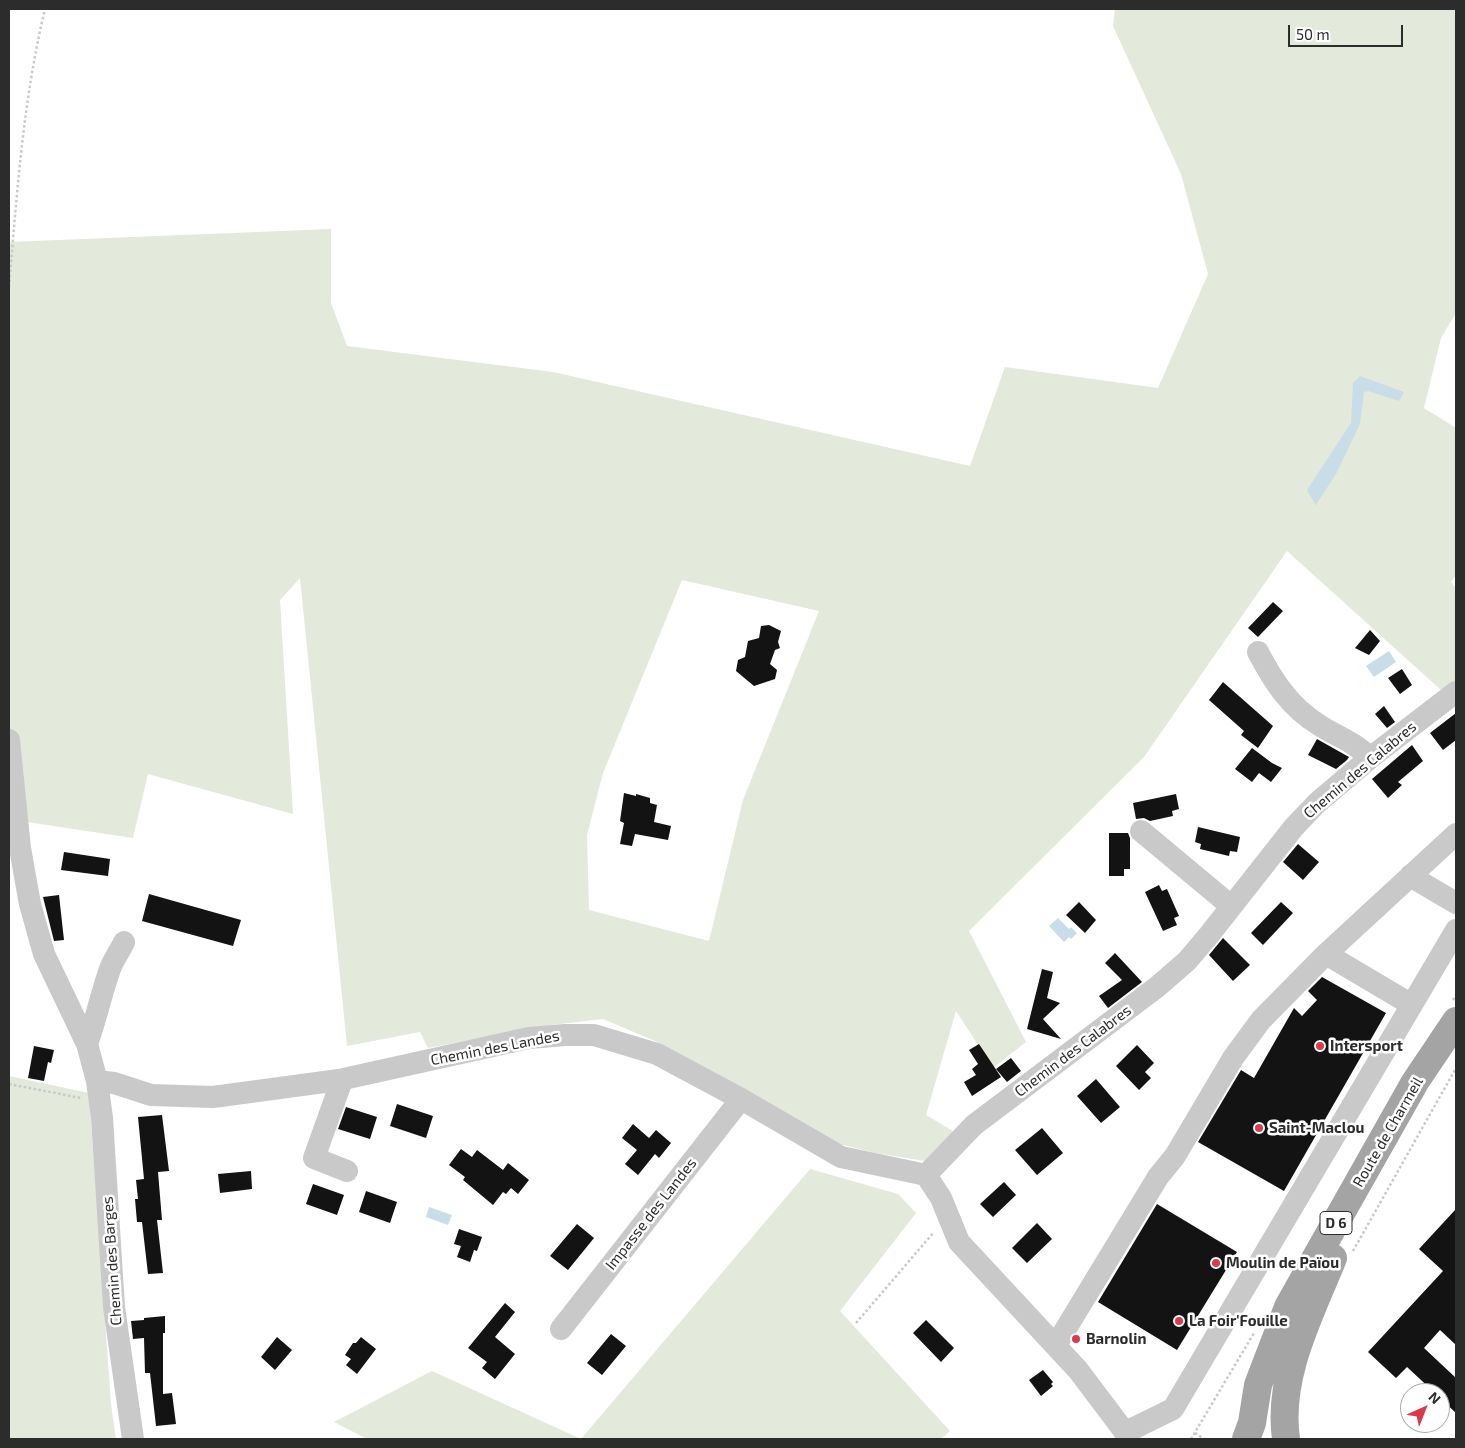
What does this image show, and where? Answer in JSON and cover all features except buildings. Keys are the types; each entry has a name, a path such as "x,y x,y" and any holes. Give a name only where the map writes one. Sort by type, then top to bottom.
{"main road":[{"name":"Route de Charmeil","path":"1246,1439 1252,1423 1258,1385 1288,1307 1415,1082 1456,1020"},
{"name":"Route de Charmeil","path":"1266,1439 1272,1418 1274,1386 1285,1339 1342,1256 1456,1040"},
{"path":"1286,1439 1286,1387 1297,1347 1342,1256"}],"street":[{"path":"1258,652 1272,678 1287,698 1304,715 1362,749 1370,758"},
{"name":"Chemin des Calabres","path":"926,1175 974,1125 1157,987 1187,961 1294,827 1317,803 1370,758 1456,692"},
{"name":"Chemin des Barges","path":"9,740 20,848 30,904 44,954 87,1044 98,1091 102,1118 114,1308 133,1439"},
{"path":"1141,831 1230,906"},
{"path":"1056,1345 1158,1177 1175,1156 1233,1058 1261,1020 1326,954 1456,834"},
{"path":"1410,876 1456,903"},
{"path":"1128,1437 1130,1430 1173,1408 1456,930"},
{"path":"87,1044 95,1023 102,990 111,966 124,942"},
{"path":"1326,954 1412,1004"},
{"name":"Chemin des Landes","path":"98,1091 114,1083 151,1095 213,1097 342,1080 529,1038 594,1035 656,1054 741,1099 840,1157 926,1175"},
{"path":"342,1080 314,1158 347,1171"},
{"name":"Impasse des Landes","path":"561,1329 741,1099"},
{"path":"926,1175 941,1198 959,1242 1078,1370 1128,1437"}],"path":[{"path":"9,288 20,159 38,36 45,9"},
{"path":"1342,1256 1456,1068"},
{"path":"9,1084 67,1096 98,1091"},
{"path":"856,1323 948,1216"},
{"path":"1195,1433 1204,1439"}],"shaded area":[{"path":"1115,9 1456,9 1456,313 1441,338 1424,408 1456,428 1456,575 1451,582 1456,588 1456,683 1441,690 1287,551 1144,757 969,931 1026,1042 993,1068 956,1011 926,1115 956,1133 925,1161 875,1153 835,1143 655,1041 603,1019 551,1025 428,1048 420,1032 347,1046 300,578 280,600 293,814 148,774 133,838 27,822 9,817 9,242 331,229 331,303 347,346 553,372 970,466 1005,367 1158,388 1208,274 1181,174 1113,26","holes":["682,580 819,611 743,800 709,941 589,910 587,835 603,773"]},
{"path":"9,1076 89,1093 111,1404 116,1439 9,1439"},
{"path":"810,1169 898,1194 916,1213 840,1311 950,1431 941,1439 581,1439"},
{"path":"432,1371 581,1439 367,1439 334,1422"}],"water":[{"path":"1360,376 1404,392 1399,401 1368,391 1364,392 1360,424 1336,474 1315,506 1307,490 1351,423 1353,383"},
{"path":"1389,651 1396,662 1374,677 1366,666"},
{"path":"1058,918 1069,929 1071,927 1077,933 1071,939 1069,937 1064,942 1049,926"},
{"path":"429,1207 452,1215 448,1225 426,1217"}],"place":[{"name":"Intersport","path":"1320,1046"},
{"name":"Saint-Maclou","path":"1259,1128"},
{"name":"Moulin de Païou","path":"1216,1263"},
{"name":"La Foir'Fouille","path":"1179,1321"},
{"name":"Barnolin","path":"1076,1339"}]}
